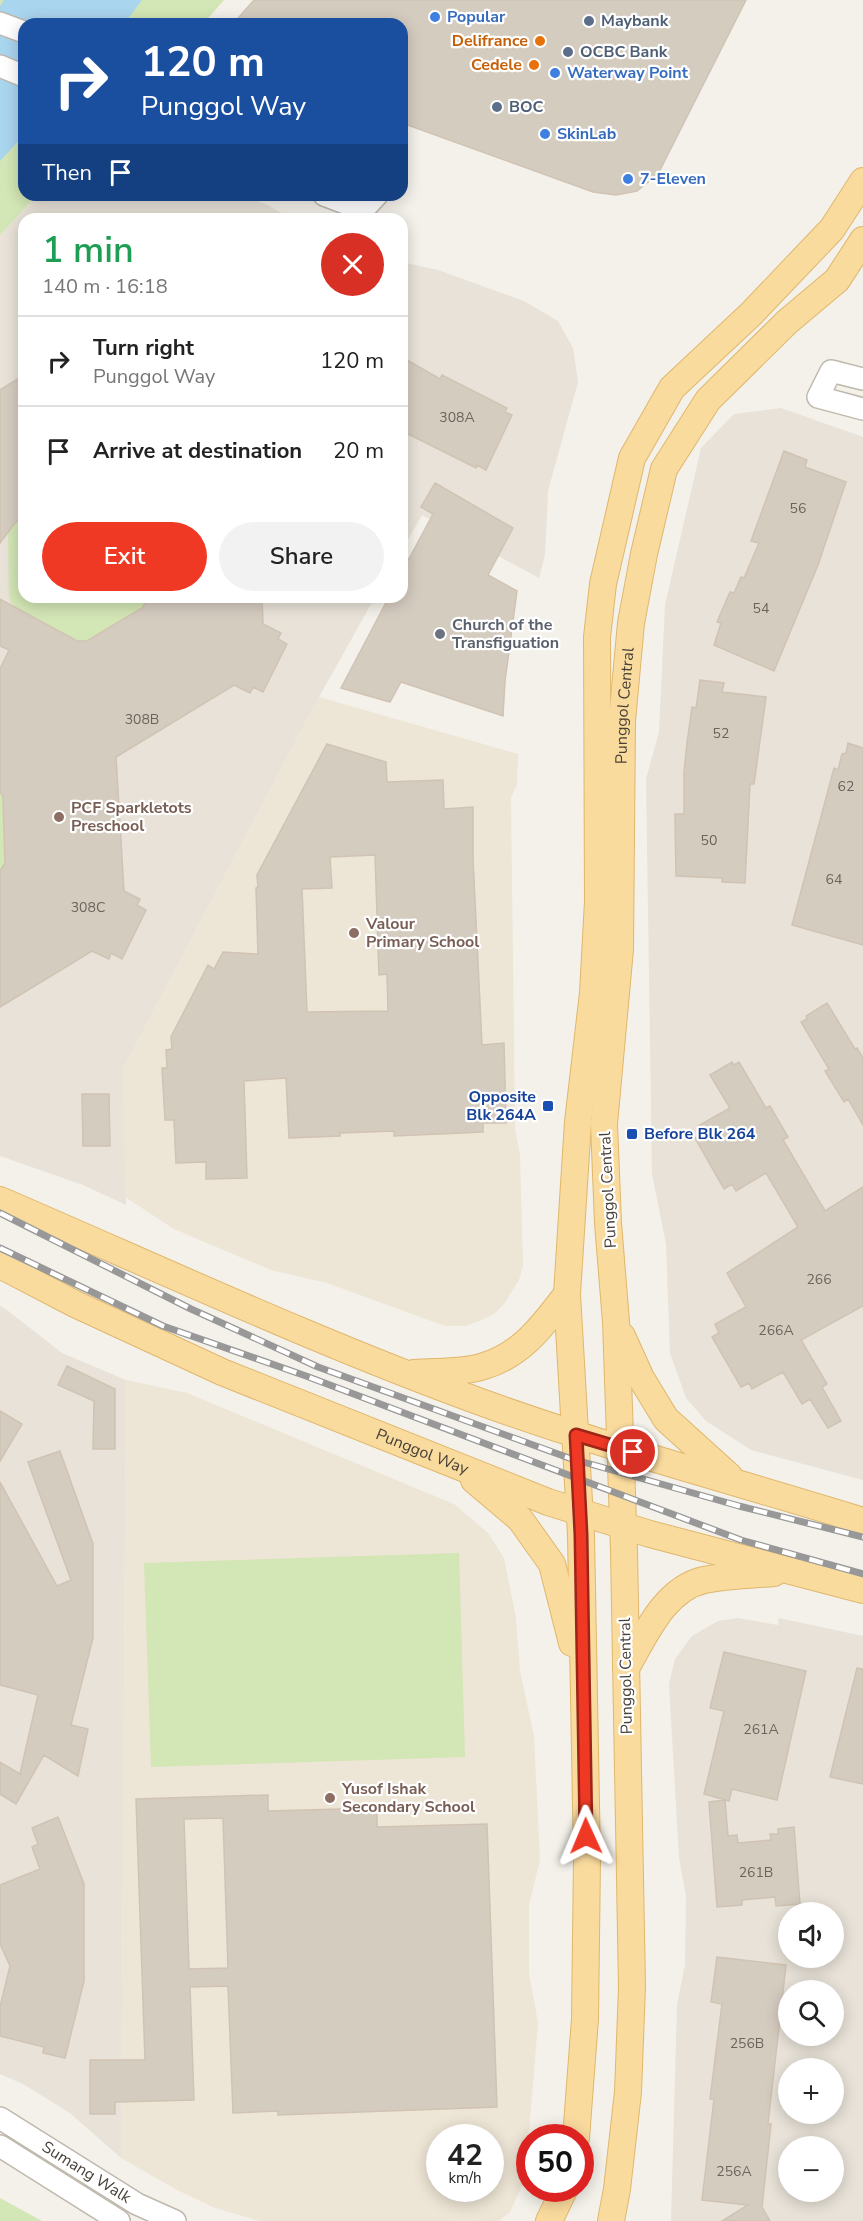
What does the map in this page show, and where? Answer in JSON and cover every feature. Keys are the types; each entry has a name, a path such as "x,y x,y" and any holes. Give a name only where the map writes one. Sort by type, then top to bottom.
{"main road":[{"name":"Punggol Central","path":"577,2124 585,2019 587,1858 580,1511 567,1294 578,1122 592,993 598,901 597,637 603,584 632,459 672,388 743,322 832,229 863,180"},
{"name":"Punggol Central","path":"611,2221 618,2189 628,2092 632,1987 623,1526 616,1322 608,1222 604,1124 620,949 622,721 631,623 664,469 708,400 787,322 837,280 863,240"},
{"path":"0,1200 404,1374 576,1435 863,1521"},
{"name":"Punggol Way","path":"0,1265 75,1304 222,1372 548,1502 623,1526 863,1590"},
{"path":"404,1374 484,1366 519,1350 567,1294"},
{"path":"616,1322 641,1378 666,1419 734,1481"},
{"path":"455,1465 520,1519 552,1564 582,1683"},
{"path":"626,1668 657,1615 679,1593 703,1581 787,1571"},
{"path":"618,2189 626,2221"},
{"path":"549,2221 558,2202"},
{"path":"565,2221 568,2202"}],"street":[{"path":"0,22 18,30"},
{"path":"0,66 18,74"},
{"path":"863,379 831,371 818,397 863,409"},
{"name":"Sumang Walk","path":"0,2118 137,2204 175,2221"},
{"name":"Sumang Walk","path":"0,2146 119,2221"}],"shaded area":[{"path":"31,201 257,201 282,213 20,213"},
{"path":"18,216 18,603 372,603 319,697 123,1069 126,1205 83,1185 0,1156 0,235"},
{"path":"408,263 438,270 524,301 558,321 573,348 578,382 548,491 545,555 539,578 422,515 408,540"},
{"path":"781,408 863,437 863,1480 751,1450 706,1421 686,1398 670,1353 666,1244 652,1174 646,779 659,732 665,605 701,448 734,414"},
{"name":"Valour Primary School","path":"319,697 518,754 517,784 511,798 515,1128 520,1156 523,1266 519,1280 504,1304 494,1314 465,1326 445,1326 327,1283 271,1270 174,1229 125,1197 123,1069"},
{"path":"0,1306 62,1353 126,1380 121,2158 70,2113 23,2084 0,2074"},
{"name":"Yusof Ishak Secondary School","path":"126,1380 187,1393 454,1504 488,1533 504,1558 516,1618 520,1671 534,1736 540,1860 529,1905 529,1973 538,2023 530,2124 516,2124 516,2199 510,2212 499,2221 260,2221 215,2208 177,2190 121,2158"},
{"path":"738,1618 778,1625 779,1618 863,1636 863,2221 671,2221 677,2004 685,1965 686,1896 679,1858 669,1684 675,1659 692,1636 718,1621"}],"green space":[{"path":"0,0 224,0 208,18 18,18 18,201 31,201 0,235"},
{"path":"18,521 18,603 146,603 142,608 87,641 77,641 13,606 9,597 8,533"},
{"path":"0,791 3,798 5,863 0,871"},
{"path":"459,1553 465,1757 151,1767 144,1563"},
{"path":"0,2198 42,2221 0,2221"}],"water":[{"path":"4,0 142,0 128,18 18,18 18,142 0,161 0,6"}],"building":[{"name":"Waterway Point","path":"254,0 746,0 658,174 637,191 616,195 593,192 408,125 408,18 238,18"},
{"path":"408,361 440,379 442,375 507,408 505,412 512,415 486,470 477,465 476,468 408,434"},
{"path":"18,379 18,521 0,543 0,390"},
{"path":"784,451 807,460 805,467 846,482 818,565 774,671 714,645 721,623 717,622 730,592 734,593 741,577 744,578 759,543 751,541"},
{"name":"Church of the Transfiguation","path":"435,483 513,528 488,575 517,591 505,681 503,716 401,682 390,702 341,688 386,603 408,603 408,561 433,514 421,507"},
{"path":"0,599 77,641 87,641 142,608 145,603 262,603 263,624 281,633 278,639 287,644 263,692 253,687 250,693 234,685 116,757 124,891 140,899 137,905 146,910 122,959 111,953 109,959 92,951 0,1007 0,871 5,863 3,797 0,791 0,669 9,650 0,646"},
{"path":"700,680 724,683 722,692 766,697 754,784 750,784 745,883 722,882 722,878 676,876 675,814 684,814 687,743 692,707 696,708"},
{"path":"848,743 863,748 863,945 792,925 834,768 838,770 842,754 846,753"},
{"path":"327,744 386,762 387,782 443,780 444,809 473,807 473,859 482,1045 504,1043 506,1123 483,1123 483,1132 394,1136 394,1131 289,1138 286,1078 244,1081 247,1178 206,1179 206,1162 176,1163 174,1120 165,1120 162,1068 167,1068 166,1050 172,1049 171,1037 208,965 214,969 223,952 258,954 257,875","holes":["375,855 379,975 387,974 388,1011 307,1012 302,889 332,888 330,857"]},
{"path":"827,1003 863,1058 863,1125 848,1099 844,1102 825,1071 829,1069 801,1022 807,1019 806,1016"},
{"path":"732,1062 734,1065 739,1062 766,1108 770,1106 788,1137 783,1140 825,1211 863,1187 863,1306 801,1340 827,1384 822,1387 841,1421 828,1428 810,1399 802,1404 783,1372 752,1389 749,1383 741,1387 712,1337 719,1333 715,1324 746,1307 727,1273 798,1227 766,1173 736,1191 732,1184 724,1189 695,1138 703,1134 698,1126 730,1108 710,1075"},
{"path":"82,1094 109,1094 110,1146 83,1146"},
{"path":"67,1366 115,1389 115,1449 93,1449 94,1401 58,1385"},
{"path":"0,1411 22,1424 0,1461"},
{"path":"60,1451 93,1544 93,1638 71,1725 88,1729 78,1776 44,1755 16,1804 0,1794 0,1762 20,1774 38,1695 0,1685 0,1482 57,1586 71,1580 28,1462"},
{"path":"724,1652 806,1671 777,1800 732,1789 729,1801 704,1794 724,1711 710,1708"},
{"path":"857,1668 863,1669 863,1784 830,1777"},
{"path":"268,1795 268,1811 377,1808 377,1827 487,1824 497,2107 278,2115 278,2111 233,2113 228,1986 190,1987 194,2100 115,2102 115,2114 90,2114 90,2060 145,2060 136,1799","holes":["223,1818 228,1968 189,1969 184,1819"]},
{"path":"725,1800 728,1836 737,1835 738,1843 771,1840 770,1834 778,1834 778,1829 794,1827 800,1902 778,1902 776,1906 775,1897 742,1900 742,1905 717,1907 709,1802"},
{"path":"58,1817 84,1884 84,1981 65,2058 43,2053 44,2047 0,2036 0,2007 10,1966 0,1944 0,1885 40,1869 32,1847 38,1844 32,1828"},
{"path":"717,1957 778,1964 778,1968 786,1968 784,1980 778,1980 778,2036 762,2207 770,2221 722,2221 748,2205 702,2200 714,2099 710,2099 722,2004 711,2002"}],"railway":[{"path":"0,1213 191,1309 318,1367 569,1458 739,1506 863,1537"},
{"path":"0,1248 163,1326 306,1376 741,1540 863,1574"}],"place":[{"name":"Popular","path":"435,17"},
{"name":"Maybank","path":"589,21"},
{"name":"Delifrance","path":"540,41"},
{"name":"OCBC Bank","path":"568,52"},
{"name":"Cedele","path":"534,65"},
{"name":"Waterway Point","path":"555,73"},
{"name":"BOC","path":"497,107"},
{"name":"SkinLab","path":"545,134"},
{"name":"7-Eleven","path":"628,179"},
{"name":"Church of the Transfiguation","path":"440,634"},
{"name":"PCF Sparkletots Preschool","path":"59,817"},
{"name":"Valour Primary School","path":"354,933"},
{"name":"Opposite Blk 264A","path":"548,1106"},
{"name":"Before Blk 264","path":"632,1134"},
{"name":"Yusof Ishak Secondary School","path":"330,1798"}],"route":[{"path":"586,1836 581,1535 576,1435 633,1452"}]}
